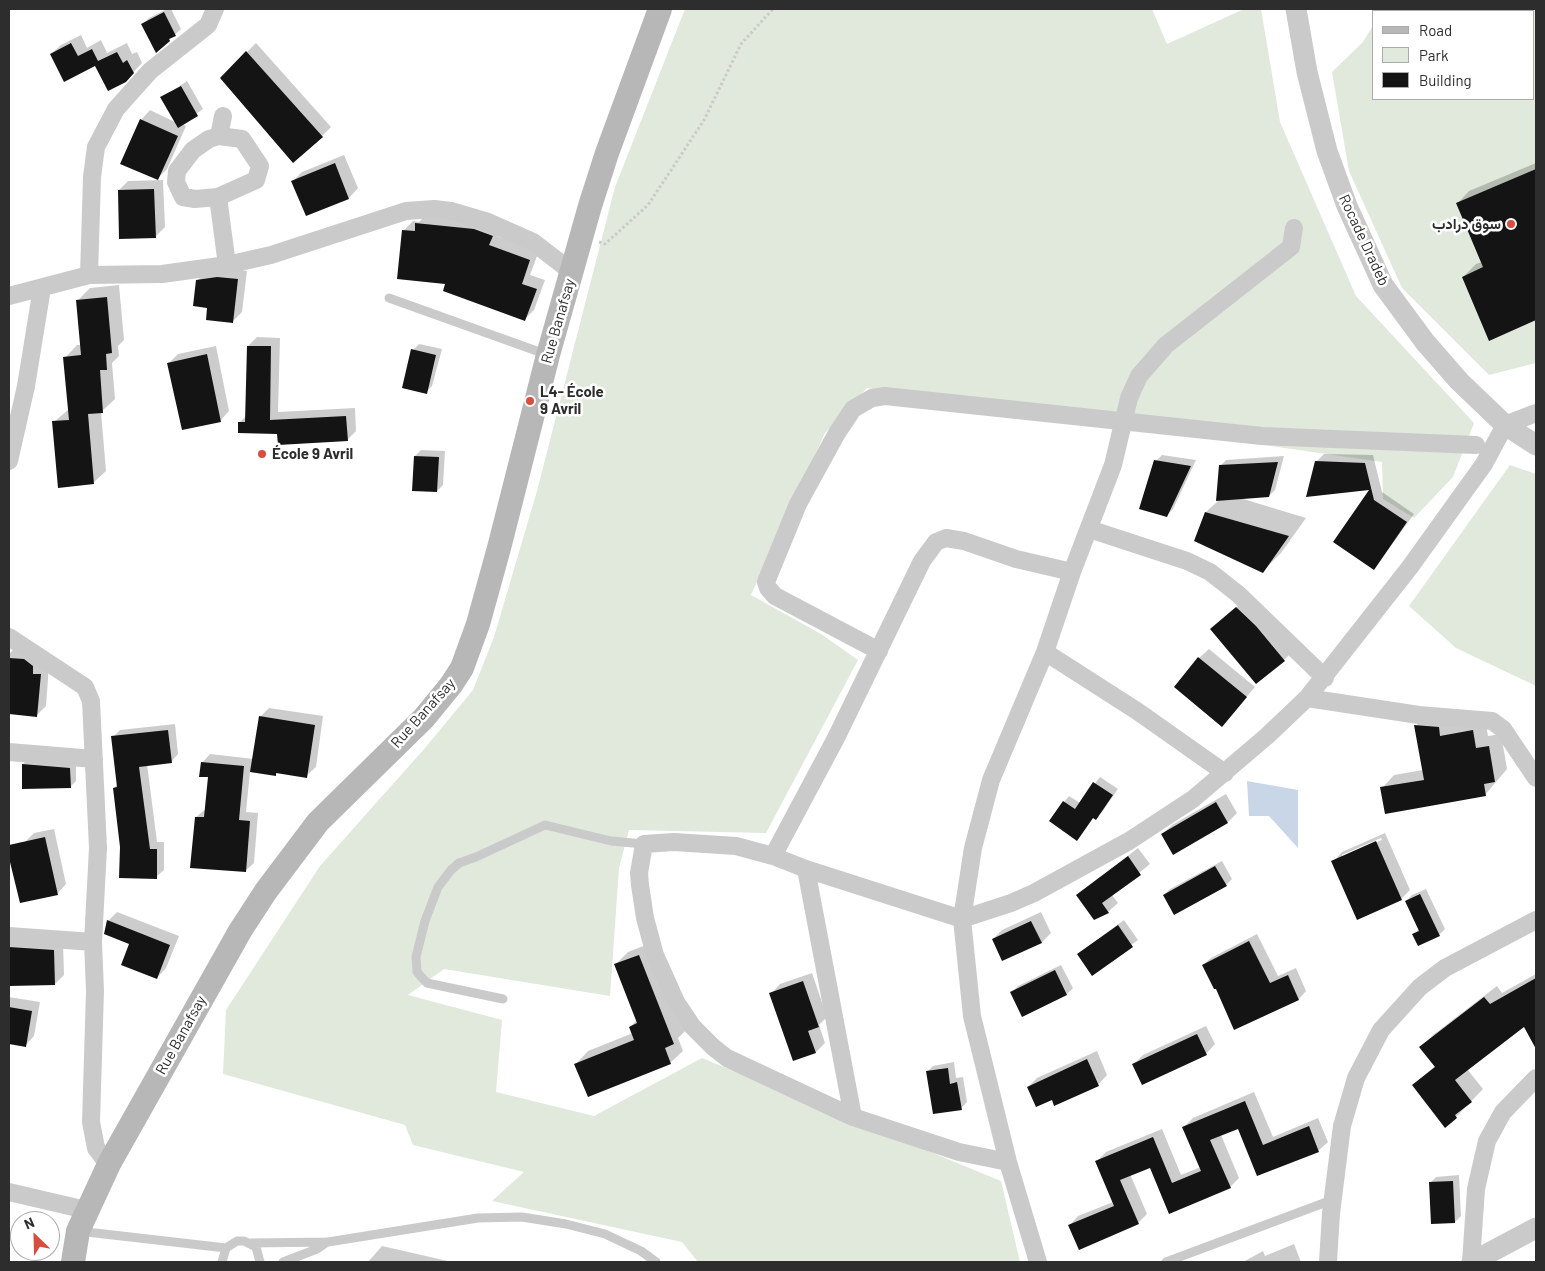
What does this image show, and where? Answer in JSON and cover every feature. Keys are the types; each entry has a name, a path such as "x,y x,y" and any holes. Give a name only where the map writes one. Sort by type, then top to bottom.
{"main road":[{"name":"Rue Banafsay","path":"73,1262 82,1221 110,1162 240,931 266,891 318,822 424,718 452,685 462,668 478,624 548,355 607,153 660,9"}],"street":[{"path":"89,276 92,177 96,147 116,110 150,71 208,25 215,9"},
{"name":"Rocade Dradeb","path":"1296,9 1307,72 1327,152 1347,206 1384,285 1425,342 1459,381 1505,425 1536,445"},
{"path":"219,136 223,116"},
{"path":"219,136 242,139 260,166 256,180 218,197 195,199 183,197 176,182 178,171 193,150 209,139 219,136"},
{"path":"218,197 227,265"},
{"path":"9,296 89,276 162,274 227,265 271,255 406,211 434,209 451,211 488,222 533,242 572,272"},
{"path":"1038,1262 1008,1162 972,1016 962,919 973,848 991,780 1045,652 1072,572 1113,465 1129,398 1140,376 1161,351 1291,247 1294,228"},
{"path":"9,461 26,386 42,288"},
{"path":"879,651 775,596 768,588 766,582 798,504 837,433 857,406 872,398 885,396 1262,436 1476,445"},
{"path":"1008,1162 959,1152 853,1117 727,1058 692,1026 665,980 645,918 639,873 644,844 674,842 716,843 774,856 806,869 962,919 1011,903 1090,863 1166,818 1225,773 1307,698 1410,567 1484,464 1505,425 1536,413"},
{"path":"1089,530 1187,561 1210,572 1238,594 1324,678"},
{"path":"774,856 836,738 922,561 939,539 946,538 964,541 1016,559 1072,572"},
{"path":"9,637 87,689 91,701 98,848 90,1122 96,1148 105,1160 110,1162"},
{"path":"1045,652 1137,711 1225,773"},
{"path":"1307,698 1427,716 1492,721 1503,728 1536,778"},
{"path":"9,752 94,759"},
{"path":"806,869 853,1117"},
{"path":"1328,1262 1332,1200 1342,1126 1353,1088 1381,1030 1420,987 1445,968 1536,920"},
{"path":"9,936 94,942"},
{"path":"1472,1262 1476,1189 1487,1141 1503,1112 1536,1078"},
{"path":"9,1192 82,1221"},
{"path":"1472,1262 1536,1228"}],"lane":[{"path":"388,298 548,355"},
{"path":"503,999 426,983 417,972 416,957 422,929 438,887 451,870 458,863 476,857 545,825 611,840 644,844"},
{"path":"1166,1262 1332,1200"},
{"path":"222,1262 226,1248 237,1241 251,1243 328,1242 478,1218 522,1217 566,1224 605,1234 642,1251 656,1262"},
{"path":"82,1221 226,1248"},
{"path":"284,1262 317,1249 328,1242"},
{"path":"251,1243 259,1253 260,1262"}],"path":[{"path":"582,238 605,244 648,205 704,120 741,44 773,9"}],"green space":[{"path":"685,9 1152,9 1167,44 1244,9 1261,9 1280,122 1356,296 1474,423 1453,477 1414,518 1383,499 1382,462 867,388 825,433 751,595 821,634 858,660 766,833 629,830 619,868 610,996 444,969 408,995 502,1020 496,1092 594,1116 702,1058 1001,1181 1020,1262 698,1262 682,1242 492,1201 524,1172 413,1145 405,1125 223,1074 226,1010 320,866 425,748 473,690 494,637 537,491 615,187"},
{"path":"1536,9 1536,363 1489,375 1402,288 1349,171 1332,72 1363,42 1372,27 1372,100 1535,100 1535,10 1383,10"},
{"path":"1510,465 1536,474 1536,686 1456,648 1409,606"}],"water":[{"path":"1247,781 1298,790 1298,848 1269,816 1249,816"}],"building":[{"path":"164,12 176,36 169,39 170,41 156,53 141,24"},
{"path":"71,43 78,56 92,49 98,61 117,52 123,63 127,60 134,73 126,82 108,91 95,66 64,82 50,54"},
{"path":"246,51 323,137 293,163 220,78"},
{"path":"181,86 198,116 178,128 160,97"},
{"path":"140,119 178,136 158,180 120,164"},
{"path":"335,163 349,199 306,216 291,181"},
{"path":"1536,169 1536,320 1489,341 1462,277 1483,267 1456,203"},
{"path":"154,189 156,238 119,239 118,190"},
{"path":"415,223 474,229 493,236 489,245 530,260 522,284 537,289 525,321 443,291 445,284 397,279 402,230 415,231"},
{"path":"217,277 238,279 233,323 206,320 207,308 193,306 196,280"},
{"path":"107,297 112,353 106,354 107,370 100,370 103,413 88,414 94,484 58,488 52,421 69,420 63,357 81,355 76,300"},
{"path":"247,346 271,346 270,420 346,416 348,441 278,445 277,434 238,433 238,422 245,422"},
{"path":"411,349 436,355 427,394 402,388"},
{"path":"207,354 221,422 182,430 167,363"},
{"path":"414,456 439,457 437,492 412,491"},
{"path":"1154,460 1191,466 1167,517 1139,509"},
{"path":"1315,461 1365,463 1374,500 1407,522 1374,570 1333,542 1369,490 1306,497"},
{"path":"1278,462 1269,497 1216,501 1219,465"},
{"path":"1205,512 1289,536 1263,573 1194,541"},
{"path":"1236,607 1256,626 1285,661 1256,684 1210,629"},
{"path":"1198,657 1247,697 1222,727 1174,687"},
{"path":"9,658 24,659 33,666 33,674 41,674 37,717 9,714"},
{"path":"259,716 315,725 307,778 276,773 276,776 250,772"},
{"path":"1414,725 1439,727 1440,736 1473,730 1476,748 1489,746 1495,782 1484,784 1486,796 1385,814 1380,787 1424,780"},
{"path":"168,730 172,763 139,767 150,849 157,849 157,879 119,878 120,847 113,788 117,787 111,736"},
{"path":"201,762 244,766 239,820 250,821 246,872 190,868 195,817 204,817 208,777 199,777"},
{"path":"22,764 70,768 71,788 22,789"},
{"path":"1093,782 1113,795 1096,820 1093,818 1077,841 1049,821 1063,801 1075,809"},
{"path":"1216,802 1228,823 1173,855 1161,834"},
{"path":"45,837 58,895 20,903 9,858 9,845"},
{"path":"1376,841 1402,900 1357,920 1331,861"},
{"path":"1128,856 1141,875 1102,903 1109,913 1094,920 1076,895"},
{"path":"1215,866 1227,886 1174,915 1163,895"},
{"path":"1420,894 1440,936 1418,946 1412,934 1419,931 1405,901"},
{"path":"107,920 170,945 157,979 121,965 129,944 104,934"},
{"path":"1031,921 1042,943 1002,961 992,939"},
{"path":"1118,925 1133,947 1092,976 1077,954"},
{"path":"1249,941 1270,983 1288,975 1299,1000 1234,1030 1216,989 1214,989 1202,965"},
{"path":"9,947 54,950 55,985 9,986"},
{"path":"639,955 674,1044 665,1048 671,1064 588,1097 574,1064 634,1040 629,1027 637,1023 614,964"},
{"path":"1055,970 1067,995 1022,1017 1010,992"},
{"path":"1536,978 1536,1049 1524,1027 1455,1080 1472,1102 1455,1115 1457,1118 1445,1128 1412,1085 1435,1067 1419,1047 1484,997 1490,1004"},
{"path":"803,981 819,1027 808,1031 816,1053 793,1061 769,993"},
{"path":"9,1007 32,1011 26,1047 9,1044"},
{"path":"1197,1034 1207,1055 1142,1085 1132,1064"},
{"path":"1087,1059 1099,1086 1054,1106 1052,1100 1036,1107 1027,1087"},
{"path":"948,1068 950,1084 957,1082 962,1110 933,1114 926,1071"},
{"path":"1245,1101 1263,1145 1309,1126 1319,1152 1257,1176 1238,1129 1210,1140 1231,1188 1169,1214 1150,1168 1120,1180 1139,1224 1079,1250 1068,1225 1114,1206 1095,1161 1153,1137 1172,1183 1201,1171 1182,1127"},
{"path":"1453,1181 1455,1223 1431,1224 1429,1182"}],"place":[{"name":"سوق درادب","path":"1511,224"},
{"name":"L4- École 9 Avril","path":"530,401"},
{"name":"École 9 Avril","path":"262,454"}]}
